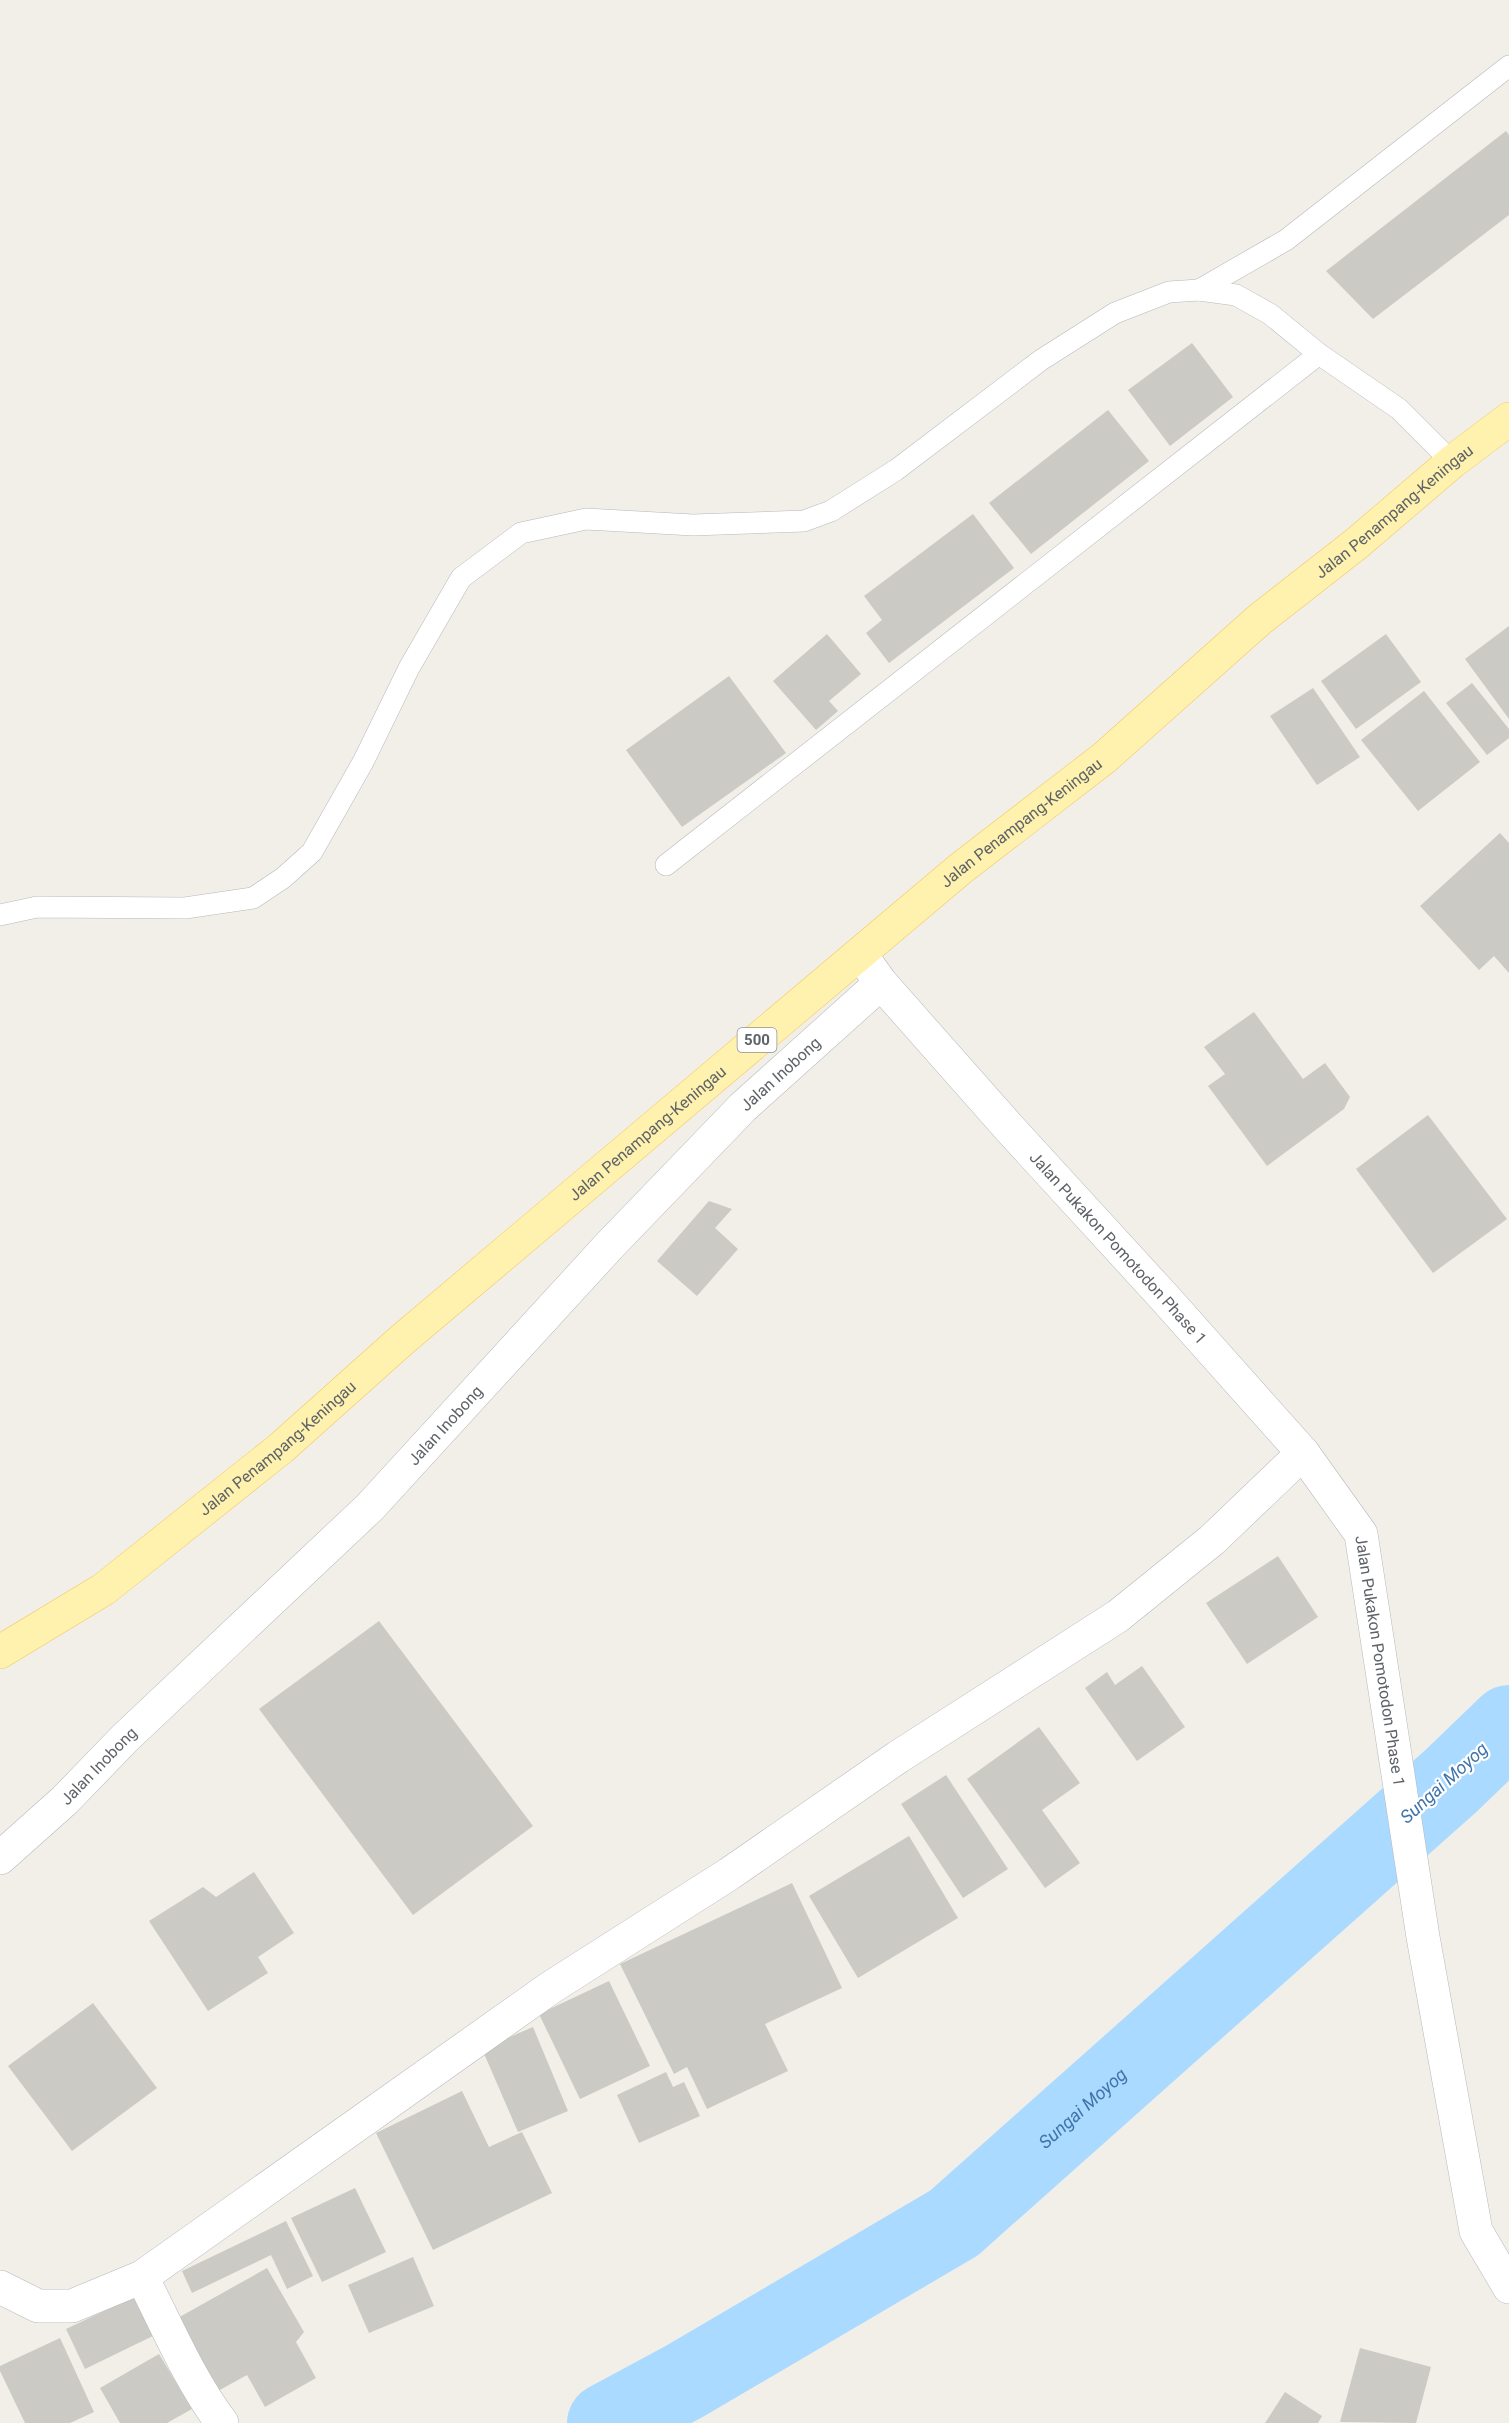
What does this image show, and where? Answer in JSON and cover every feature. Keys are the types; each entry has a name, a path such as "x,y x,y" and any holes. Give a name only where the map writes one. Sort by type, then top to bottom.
{"main road":[{"name":"Jalan Penampang-Keningau","path":"0,1652 104,1589 281,1448 404,1339 960,869 1104,758 1260,619 1356,544 1452,462 1509,419"}],"street":[{"name":"Jalan Pukakon Pomotodon Phase 1","path":"861,955 881,983 1303,1453 1361,1534 1423,1937 1476,2231 1509,2287"},
{"name":"Jalan Inobong","path":"0,1858 65,1800 125,1738 370,1507 609,1246 743,1107 881,983"},
{"path":"0,2287 38,2306 72,2306 142,2277 550,1988 729,1874 898,1757 1118,1616 1212,1540 1303,1453"},
{"path":"142,2277 211,2409 222,2423"}],"lane":[{"path":"1199,290 1286,240 1509,66"},
{"path":"0,915 37,907 185,908 253,898 283,878 312,852 363,762 409,668 461,578 521,533 586,519 693,525 804,521 831,511 896,470 1041,360 1115,313 1168,292 1199,290 1236,296 1270,314 1319,354 1399,409 1452,462"},
{"path":"666,865 1319,354"}],"building":[{"path":"1506,131 1509,135 1509,215 1373,319 1326,271"},
{"path":"1192,343 1233,397 1170,446 1128,390"},
{"path":"1108,410 1149,461 1031,554 989,503"},
{"path":"973,514 1014,568 889,663 866,633 882,620 864,596"},
{"path":"1509,626 1509,719 1465,659"},
{"path":"827,634 861,674 829,701 838,711 816,730 773,681"},
{"path":"1386,634 1421,682 1356,729 1321,681"},
{"path":"729,676 786,753 682,827 626,750"},
{"path":"1472,683 1509,729 1509,738 1487,755 1446,703"},
{"path":"1313,688 1360,757 1317,785 1270,716"},
{"path":"1424,691 1480,762 1418,811 1361,740"},
{"path":"1500,833 1509,843 1509,973 1494,956 1479,970 1420,906"},
{"path":"1254,1012 1303,1079 1325,1063 1350,1097 1344,1109 1267,1166 1208,1086 1225,1074 1204,1047"},
{"path":"1428,1115 1507,1219 1433,1273 1356,1169"},
{"path":"709,1201 732,1209 715,1228 738,1249 697,1296 657,1261"},
{"path":"1278,1556 1318,1617 1247,1664 1206,1603"},
{"path":"379,1621 533,1826 413,1915 259,1709"},
{"path":"1142,1666 1185,1727 1137,1761 1085,1688 1107,1672 1115,1685"},
{"path":"1039,1727 1080,1783 1042,1810 1080,1863 1045,1888 967,1779"},
{"path":"946,1775 1008,1869 963,1898 901,1804"},
{"path":"909,1836 958,1918 858,1978 809,1896"},
{"path":"254,1872 294,1933 258,1957 268,1973 208,2011 149,1921 203,1887 216,1897"},
{"path":"792,1883 842,1988 765,2024 788,2071 707,2109 687,2067 674,2074 620,1964"},
{"path":"609,1981 650,2066 580,2099 539,2014"},
{"path":"93,2003 157,2088 72,2151 8,2066"},
{"path":"533,2027 568,2111 518,2132 482,2049"},
{"path":"666,2072 673,2087 684,2082 700,2116 639,2143 617,2095"},
{"path":"462,2091 489,2147 522,2132 552,2193 433,2250 376,2133"},
{"path":"355,2188 386,2252 322,2282 291,2218"},
{"path":"286,2221 313,2276 287,2289 271,2255 192,2293 182,2271"},
{"path":"413,2257 434,2306 369,2333 348,2285"},
{"path":"267,2268 304,2332 296,2342 316,2378 265,2407 247,2375 218,2391 176,2319"},
{"path":"140,2294 159,2333 85,2369 66,2329"},
{"path":"60,2338 94,2412 70,2423 25,2423 0,2371 0,2366"},
{"path":"1360,2348 1431,2367 1416,2423 1340,2422"},
{"path":"159,2354 192,2409 167,2423 120,2423 100,2388"},
{"path":"1285,2392 1322,2416 1318,2423 1265,2423"}],"waterway":[{"name":"Sungai Moyog","path":"607,2423 685,2381 954,2223 1452,1780 1509,1725"}]}
